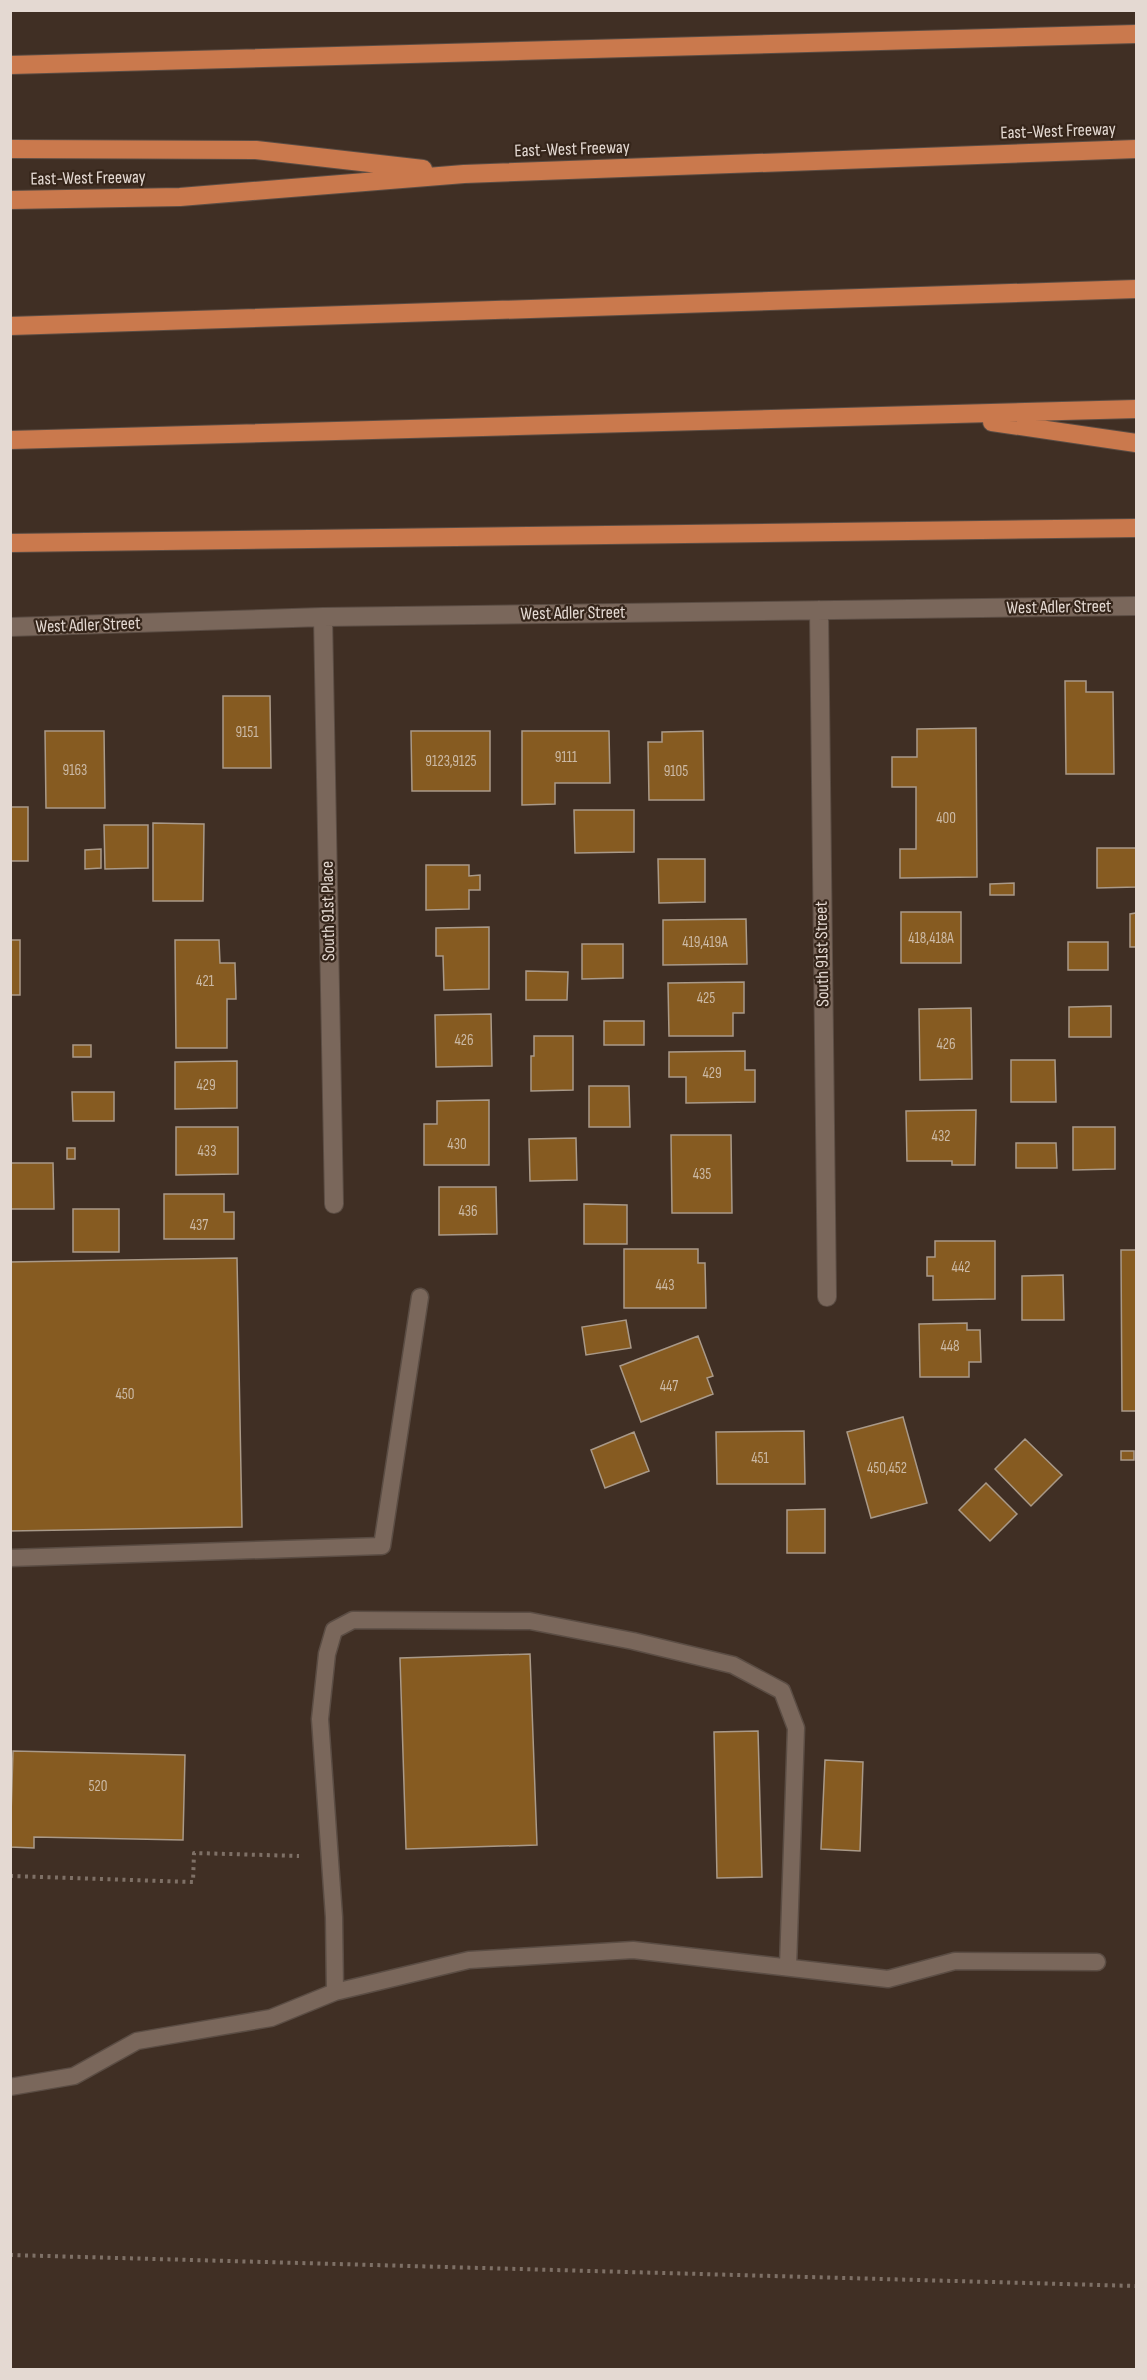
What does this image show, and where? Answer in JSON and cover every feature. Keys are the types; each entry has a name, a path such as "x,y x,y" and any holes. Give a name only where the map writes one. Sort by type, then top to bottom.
{"highway":[{"path":"10,65 1137,34"},
{"path":"10,149 256,150 464,174"},
{"name":"East-West Freeway","path":"10,200 180,197 464,174 1137,149"},
{"path":"10,326 1137,289"},
{"path":"10,440 1137,409"},
{"path":"942,414 1137,443"},
{"path":"10,543 1137,528"}],"street":[{"name":"West Adler Street","path":"10,627 323,617 1137,606"},
{"name":"South 91st Street","path":"819,610 826,1297"},
{"name":"South 91st Place","path":"323,617 334,1204"}],"lane":[{"path":"10,1558 382,1546 420,1297"},
{"path":"335,1992 334,1917 320,1719 327,1654 334,1630 353,1620 530,1621 733,1665 783,1690 796,1728 789,1967"},
{"path":"10,2087 74,2076 137,2041 271,2018 335,1992 469,1960 633,1950 888,1979 955,1961 1097,1962"}],"path":[{"path":"10,1876 194,1882 194,1853 330,1857"},
{"path":"10,2254 1137,2286"}],"building":[{"path":"1065,681 1086,681 1086,692 1113,692 1114,774 1066,774"},
{"path":"223,696 270,696 271,768 223,768"},
{"path":"976,728 977,877 900,878 900,849 916,849 916,787 892,787 892,757 917,757 917,729"},
{"path":"45,731 104,731 105,808 46,808"},
{"path":"411,731 490,731 490,791 412,791"},
{"path":"522,731 609,731 610,783 555,783 555,804 522,805"},
{"path":"703,731 704,800 649,800 648,742 662,742 662,732"},
{"path":"10,807 28,807 28,861 10,861"},
{"path":"574,810 634,810 634,852 575,853"},
{"path":"153,823 204,824 203,901 153,901"},
{"path":"104,825 148,825 148,868 105,869"},
{"path":"1097,848 1136,848 1136,887 1097,888"},
{"path":"101,849 101,868 85,869 85,850"},
{"path":"658,859 705,859 705,902 659,903"},
{"path":"426,865 469,865 469,876 480,875 480,890 469,890 469,909 426,910"},
{"path":"1014,883 1014,895 990,895 990,884"},
{"path":"901,912 961,912 961,963 901,963"},
{"path":"1136,913 1136,947 1130,947 1130,914"},
{"path":"746,919 747,964 663,965 663,920"},
{"path":"489,927 489,989 444,990 443,956 436,956 436,928"},
{"path":"10,940 20,940 20,995 10,995"},
{"path":"175,940 219,940 220,963 235,963 236,999 227,999 227,1048 176,1048"},
{"path":"1068,942 1108,942 1108,970 1068,970"},
{"path":"582,944 623,944 623,978 582,979"},
{"path":"526,971 568,972 567,1000 526,1000"},
{"path":"744,982 744,1013 733,1013 733,1036 669,1036 668,983"},
{"path":"1111,1006 1111,1037 1069,1037 1069,1007"},
{"path":"971,1008 972,1079 920,1080 919,1009"},
{"path":"491,1014 492,1066 436,1067 435,1015"},
{"path":"604,1021 644,1021 644,1045 604,1045"},
{"path":"534,1036 573,1036 573,1090 531,1091 531,1056 534,1056"},
{"path":"73,1045 91,1045 91,1057 73,1057"},
{"path":"745,1051 745,1070 755,1070 755,1102 686,1103 686,1077 669,1077 669,1052"},
{"path":"1011,1060 1055,1060 1056,1102 1011,1102"},
{"path":"237,1061 237,1108 175,1109 175,1062"},
{"path":"589,1086 629,1086 630,1127 589,1127"},
{"path":"72,1092 114,1092 114,1121 73,1121"},
{"path":"489,1100 489,1165 424,1165 424,1124 437,1124 437,1101"},
{"path":"976,1110 975,1165 952,1165 952,1161 907,1161 906,1111"},
{"path":"176,1127 238,1127 238,1174 176,1175"},
{"path":"1073,1127 1115,1127 1115,1169 1073,1170"},
{"path":"671,1135 731,1135 732,1213 672,1213"},
{"path":"576,1138 577,1180 530,1181 529,1139"},
{"path":"1016,1143 1056,1143 1057,1168 1016,1168"},
{"path":"67,1148 75,1148 75,1159 67,1159"},
{"path":"10,1163 53,1163 54,1209 10,1209"},
{"path":"439,1187 496,1187 497,1234 439,1235"},
{"path":"164,1194 224,1194 224,1212 234,1212 234,1239 164,1239"},
{"path":"584,1204 627,1205 627,1244 584,1244"},
{"path":"73,1209 119,1209 119,1252 73,1252"},
{"path":"935,1241 995,1241 995,1299 933,1300 933,1276 927,1276 927,1257 935,1257"},
{"path":"624,1249 698,1249 698,1263 705,1263 706,1308 624,1308"},
{"path":"1121,1250 1136,1250 1136,1411 1122,1411"},
{"path":"237,1258 242,1527 10,1531 10,1262"},
{"path":"1063,1275 1064,1320 1022,1320 1022,1276"},
{"path":"626,1320 631,1348 586,1355 582,1327"},
{"path":"967,1323 967,1330 980,1330 981,1362 969,1362 969,1377 920,1377 919,1324"},
{"path":"698,1336 713,1376 707,1378 713,1394 641,1422 620,1366"},
{"path":"903,1417 927,1503 871,1518 847,1432"},
{"path":"804,1431 805,1484 717,1484 716,1432"},
{"path":"634,1432 649,1471 605,1488 591,1450"},
{"path":"1025,1439 1062,1475 1031,1506 995,1469"},
{"path":"1121,1451 1134,1451 1134,1460 1121,1460"},
{"path":"986,1483 1017,1514 990,1541 959,1510"},
{"path":"825,1509 825,1553 787,1553 787,1510"},
{"path":"530,1654 537,1845 406,1849 400,1658"},
{"path":"758,1731 762,1877 717,1878 714,1732"},
{"path":"13,1751 185,1755 183,1840 34,1837 34,1848 10,1847"},
{"path":"825,1760 863,1762 860,1851 821,1849"}]}
